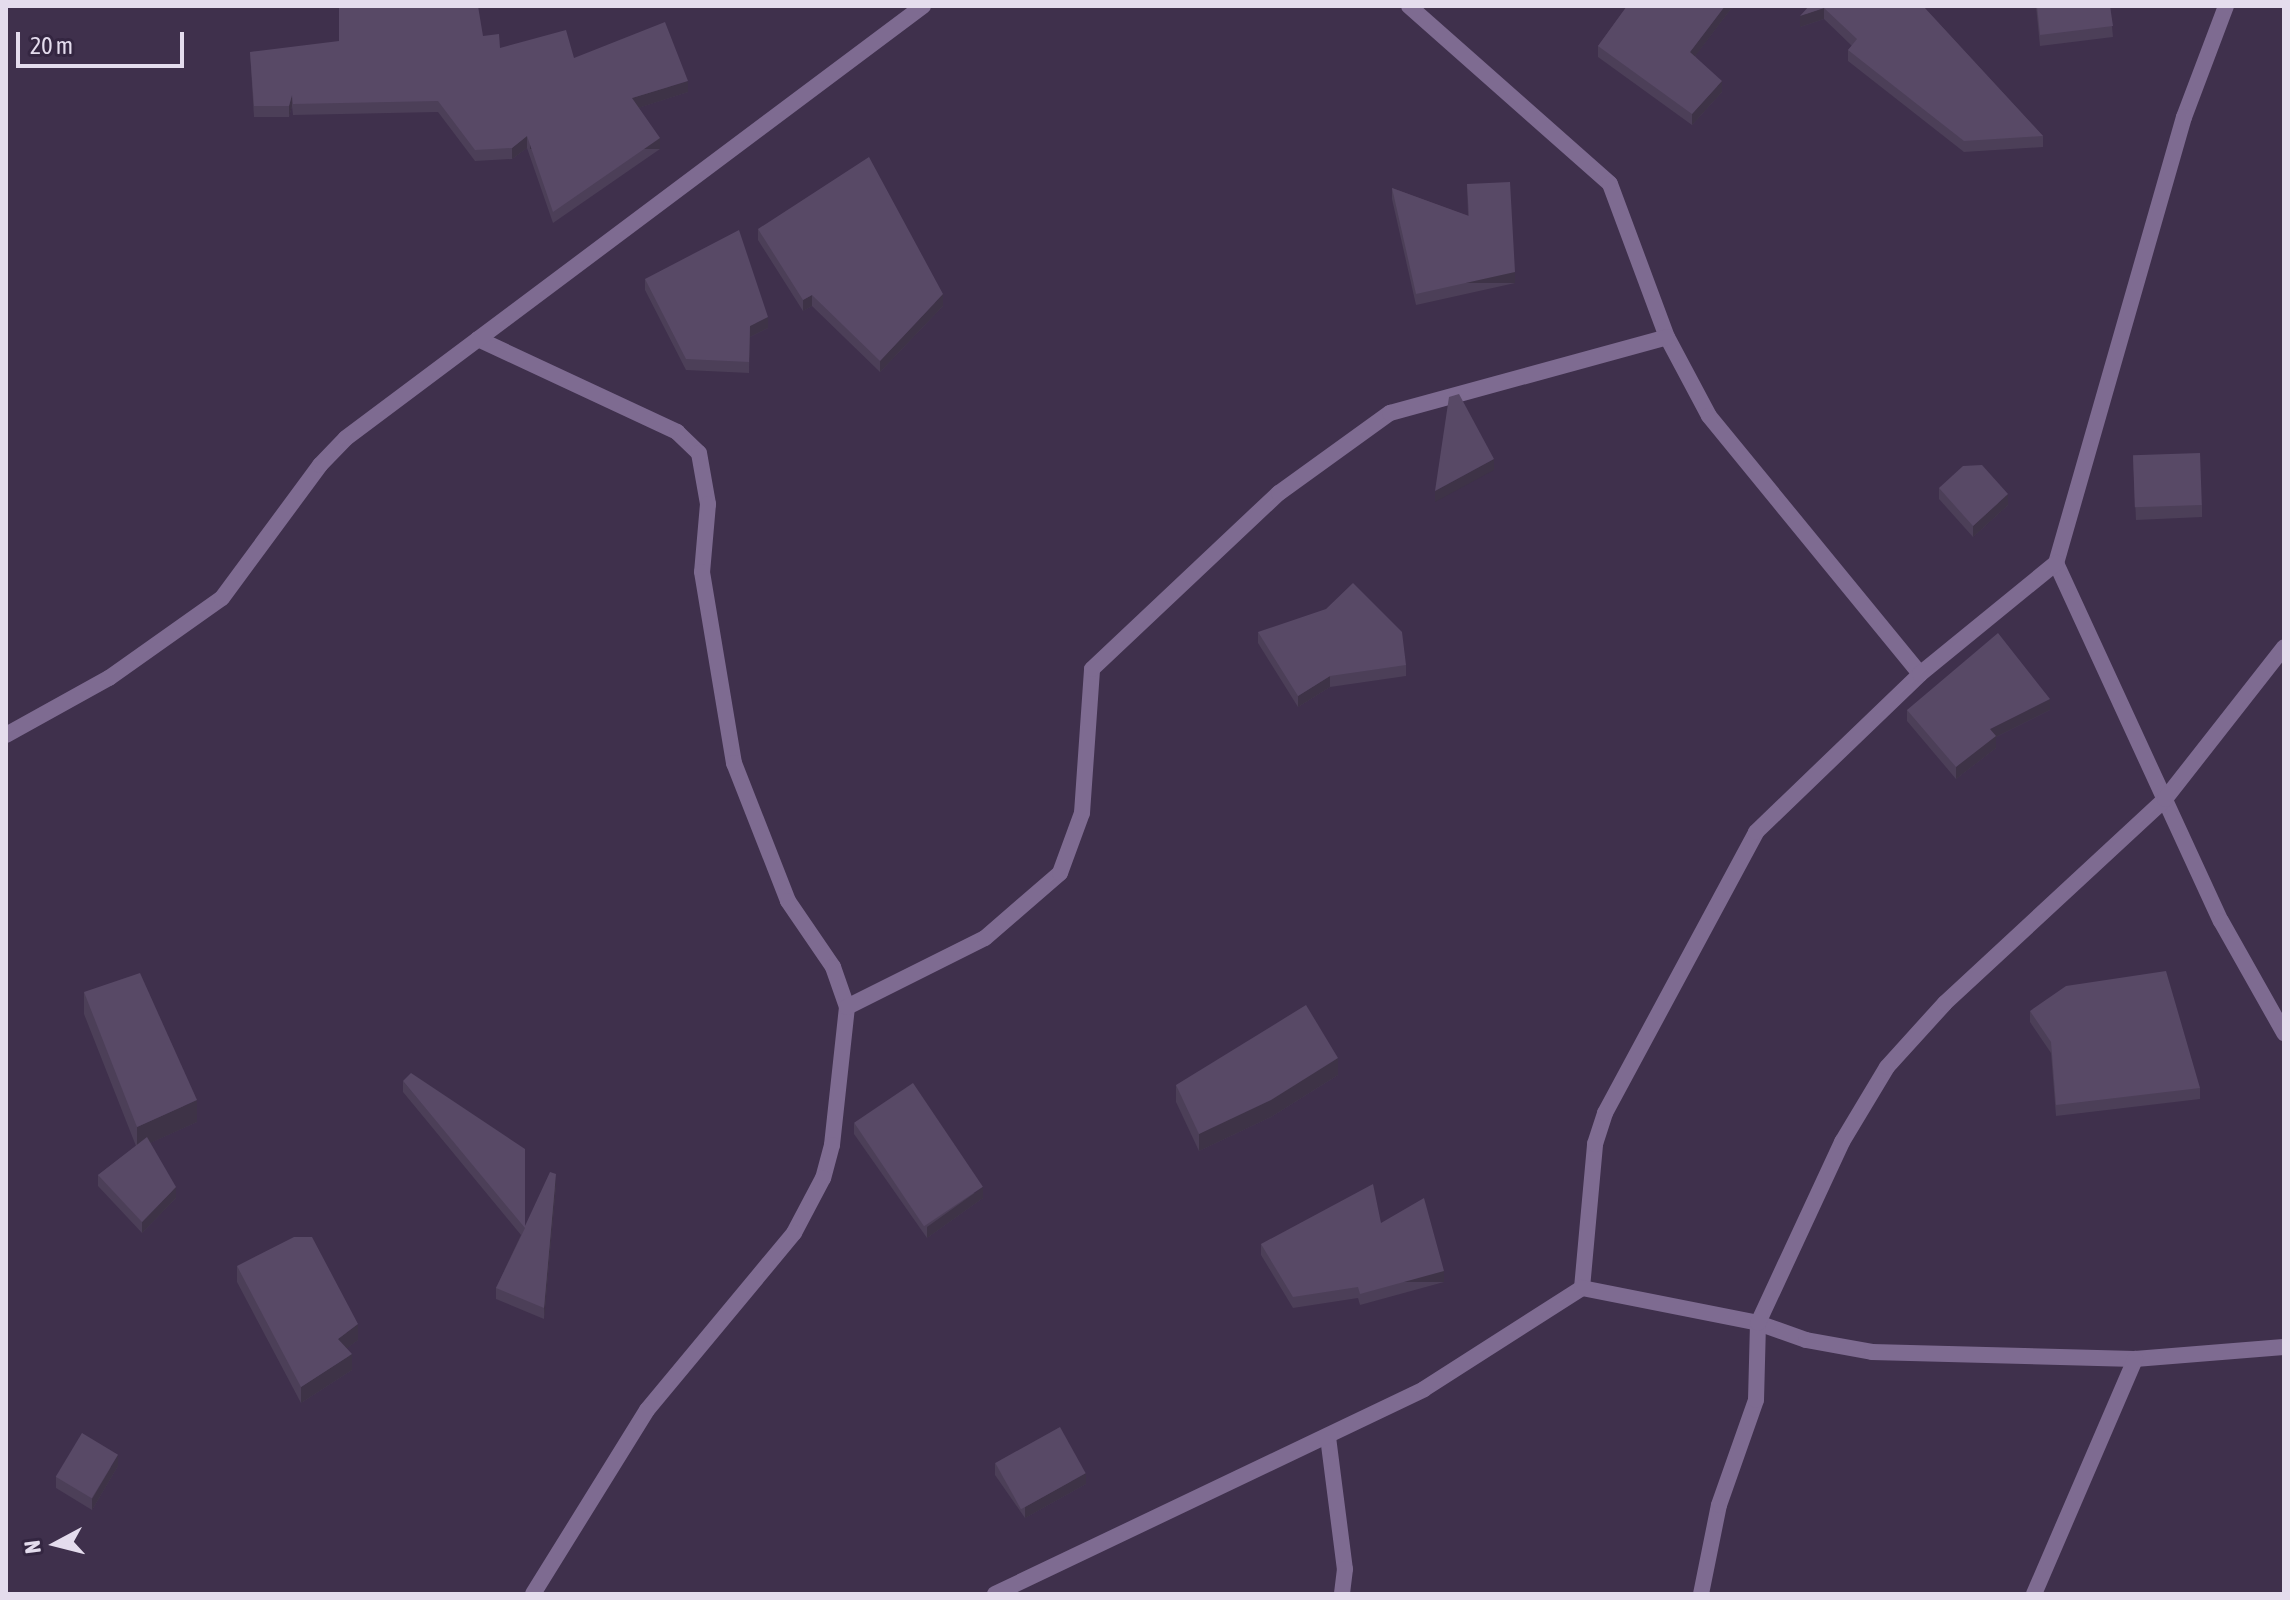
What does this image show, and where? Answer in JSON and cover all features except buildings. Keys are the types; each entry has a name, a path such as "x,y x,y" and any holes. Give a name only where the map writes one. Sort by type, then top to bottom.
{"street":[{"path":"6,735 109,678 222,598 337,447 923,6"},
{"path":"1409,6 1610,184 1667,337 1709,416 1920,674"},
{"path":"1582,1288 1595,1144 1605,1113 1749,846 1767,819 1920,674 2056,563 2184,117 2226,6"},
{"path":"847,1007 985,938 1060,873 1082,813 1092,669 1279,493 1390,413 1667,337"},
{"path":"478,339 677,432 699,453 708,504 702,572 734,763 788,901 833,967 847,1007 832,1145 816,1192 775,1257 647,1410 533,1594"},
{"path":"2056,563 2221,921 2284,1033"},
{"path":"1701,1594 1719,1505 1756,1400 1758,1323 1842,1142 1887,1067 1945,1003 2165,799 2284,647"},
{"path":"995,1594 1424,1389 1582,1288 1758,1323 1806,1340 1872,1352 2135,1359 2284,1347"},
{"path":"2034,1594 2135,1359"},
{"path":"1328,1437 1345,1569 1342,1594"}]}
